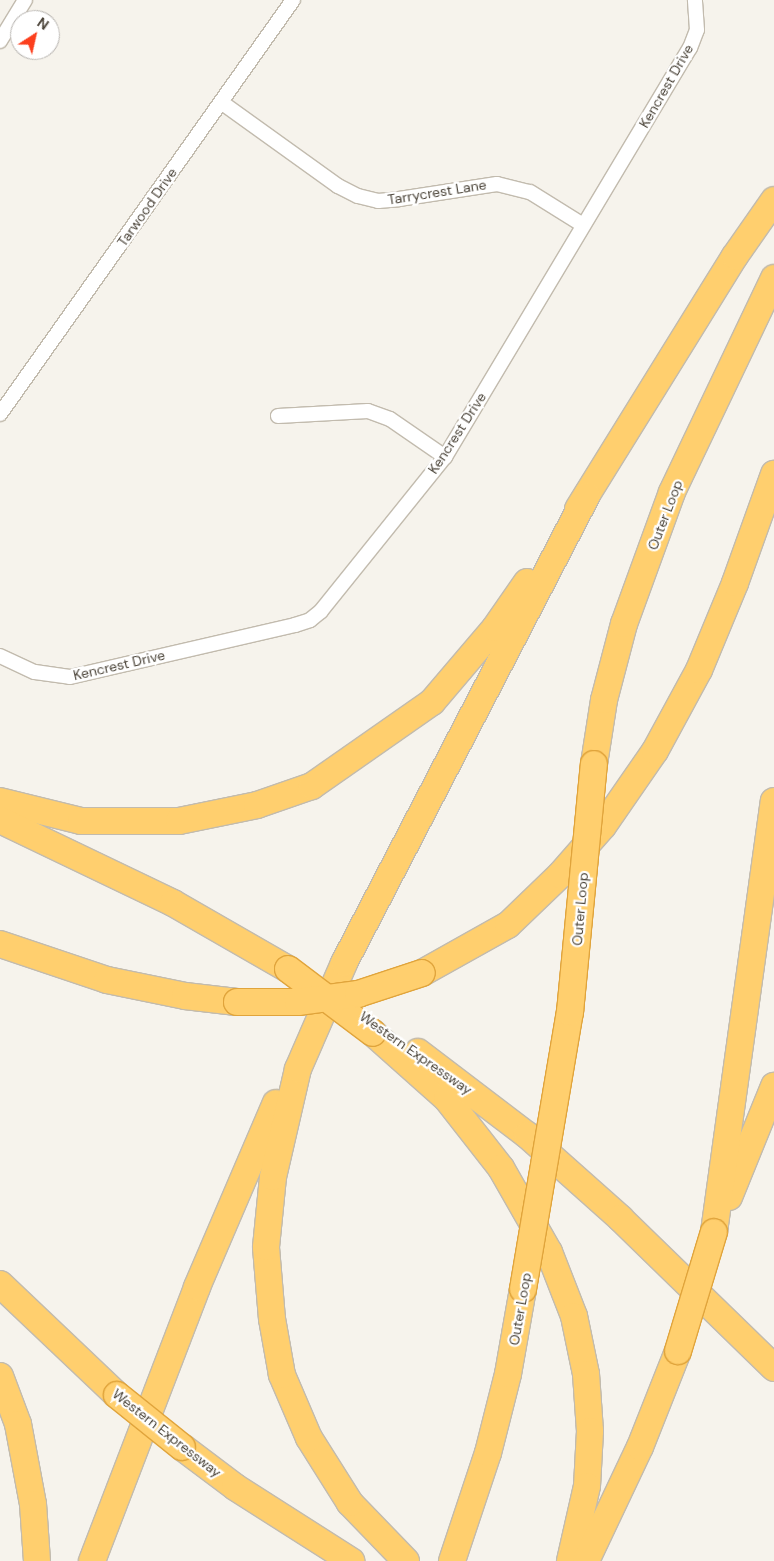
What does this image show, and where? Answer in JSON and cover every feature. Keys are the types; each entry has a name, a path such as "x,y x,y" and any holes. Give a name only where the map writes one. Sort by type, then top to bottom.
{"highway":[{"path":"0,801 81,822 179,821 257,805 312,786 432,702 495,628 587,495 735,256 774,200"},
{"name":"Outer Loop","path":"452,1561 488,1453 508,1374 570,1012 594,764 604,700 624,624 672,492 774,278"},
{"path":"0,944 107,980 185,996 237,1002 298,1002 358,994 422,973 508,924 560,875 603,826 655,751 699,670 736,583 774,474"},
{"path":"406,1561 350,1503 308,1438 282,1375 272,1319 266,1247 272,1177 298,1069 344,962 587,495"},
{"path":"714,1232 774,801"},
{"name":"Western Expressway","path":"0,820 173,903 288,969 527,1135 620,1218 774,1368"},
{"path":"374,1028 447,1099 497,1162 548,1252 574,1316 586,1374 590,1431 587,1486 579,1557"},
{"path":"92,1561 197,1287 279,1096 298,1069"},
{"path":"579,1557 640,1447 678,1351 714,1232 774,1086"},
{"name":"Western Expressway","path":"0,1284 117,1395 182,1447 235,1487 351,1561"},
{"path":"0,1376 18,1424 33,1504 37,1561"}],"street":[{"path":"0,41 25,0"},
{"name":"Tarwood Drive","path":"0,414 293,0"},
{"name":"Kencrest Drive","path":"0,656 35,672 70,677 310,620 321,611 445,457 690,48 697,30 695,0"},
{"name":"Tarrycrest Lane","path":"221,102 338,186 358,196 378,201 497,184 530,192 583,225"},
{"path":"278,416 368,411 390,418 445,457"}]}
